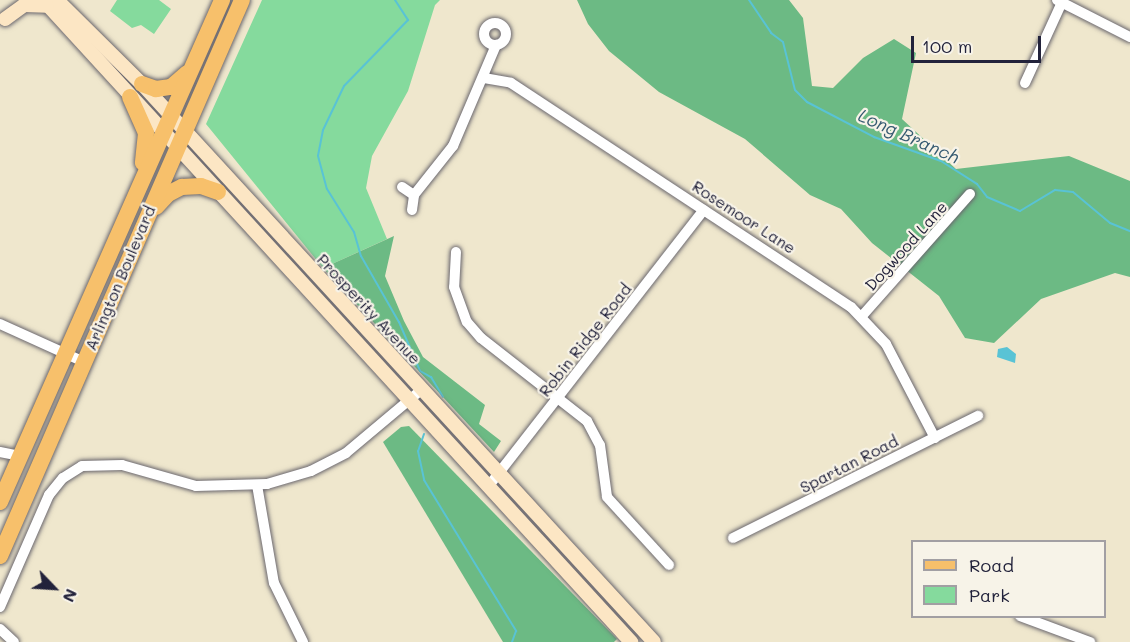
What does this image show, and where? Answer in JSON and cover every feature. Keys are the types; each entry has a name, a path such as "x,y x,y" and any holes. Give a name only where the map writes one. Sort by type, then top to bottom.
{"main road":[{"path":"2,23 11,0"},
{"name":"Arlington Boulevard","path":"0,502 222,0"},
{"name":"Arlington Boulevard","path":"0,556 242,0"},
{"path":"2,23 27,4 49,2"},
{"name":"Prosperity Avenue","path":"49,2 142,84 654,642"},
{"name":"Prosperity Avenue","path":"49,2 130,97 631,642"},
{"path":"142,84 156,89 171,87 196,60"},
{"path":"130,97 146,133 140,185"},
{"path":"138,236 160,202 172,190 197,186 218,192"}],"street":[{"path":"1025,83 1061,1 1130,37"},
{"path":"412,210 414,195 453,146 484,78 496,45"},
{"name":"Rosemoor Lane","path":"484,78 511,83 862,316 899,364 935,438"},
{"path":"402,187 414,195"},
{"name":"Dogwood Lane","path":"862,316 970,194"},
{"name":"Robin Ridge Road","path":"488,487 500,475 705,210"},
{"path":"456,252 454,287 467,322 481,338 558,398 595,432 607,497 669,565"},
{"path":"0,324 84,362"},
{"path":"0,607 49,495 63,478 82,466 110,463 196,486 257,485 295,477 335,459 368,438 421,390"},
{"name":"Spartan Road","path":"733,538 978,416"},
{"path":"0,452 20,456"},
{"path":"257,485 274,583 303,642"},
{"path":"1025,618 1090,642"},
{"path":"0,629 14,642"}],"green space":[{"path":"117,0 159,0 171,9 154,34 141,25 132,28 110,11"},
{"path":"262,0 440,0 435,5 408,91 372,156 366,188 387,239 323,268 206,124"},
{"path":"577,0 789,0 803,18 812,86 833,88 863,58 894,39 916,53 902,119 956,169 1069,156 1130,181 1130,277 1115,273 1041,299 994,343 965,338 939,296 872,243 841,209 810,195 745,139 659,92 609,51 588,24"},
{"path":"394,236 385,276 404,321 423,357 485,405 479,424 501,441 494,452 323,268"},
{"path":"409,426 617,639 614,642 503,642 383,442 401,427"}],"water":[{"path":"1007,347 1016,354 1015,363 997,357 998,349"}],"waterway":[{"path":"395,0 408,20 344,86 323,130 318,156 327,189 354,232 361,256 399,322 420,371 431,377 443,397"},
{"name":"Long Branch","path":"749,0 771,33 783,42 795,90 807,102 874,137 941,161 977,184 987,197 1020,211 1055,190 1073,192 1110,223 1130,231"},
{"path":"424,434 418,451 424,480 516,631 512,642"}]}
